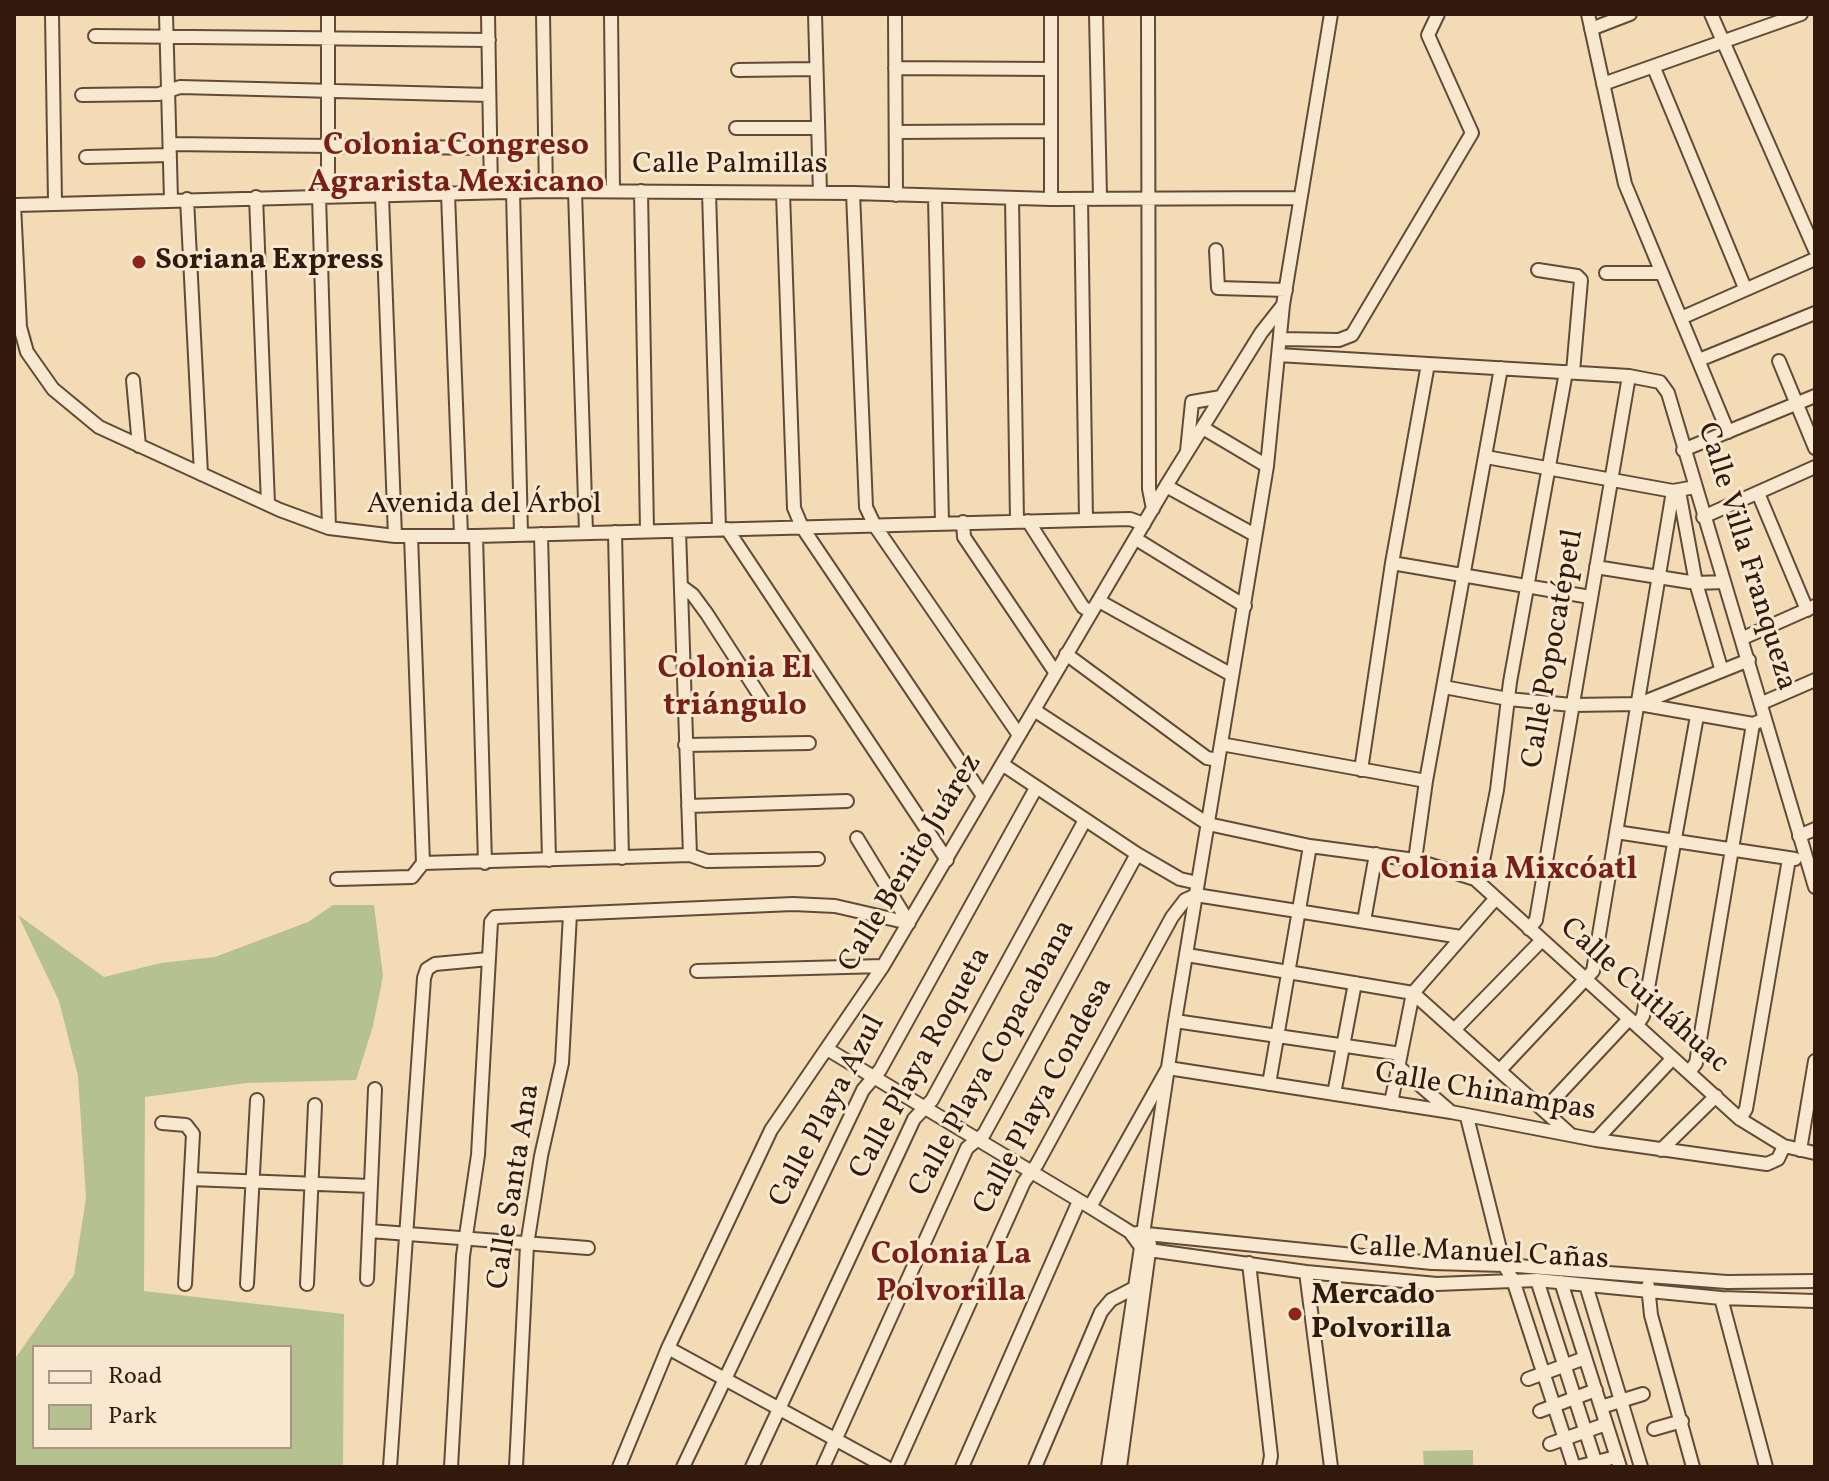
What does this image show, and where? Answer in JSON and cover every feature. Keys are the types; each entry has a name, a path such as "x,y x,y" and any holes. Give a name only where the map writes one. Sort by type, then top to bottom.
{"street":[{"path":"52,14 55,202"},
{"path":"166,14 171,200"},
{"path":"328,14 328,144 323,196 329,528"},
{"path":"488,14 491,192"},
{"path":"543,14 546,191"},
{"path":"611,14 613,191"},
{"path":"815,14 820,193"},
{"path":"895,14 896,195"},
{"path":"1051,14 1051,199"},
{"path":"1096,14 1100,197"},
{"path":"1148,14 1146,199 1149,489 1153,509"},
{"name":"Calle Benito Juárez","path":"1143,1240 1175,1021 1267,466 1283,305 1331,14"},
{"path":"1280,339 1339,340 1352,335 1472,133 1428,35 1438,14"},
{"path":"1588,14 1625,184 1728,432"},
{"path":"1591,29 1630,14"},
{"path":"1711,14 1815,250"},
{"path":"1603,84 1724,41 1774,18 1801,14"},
{"path":"95,36 489,40"},
{"path":"895,68 1050,69"},
{"path":"1654,68 1745,288"},
{"path":"738,70 815,69"},
{"path":"82,95 159,94 180,87 489,95"},
{"path":"736,128 817,128"},
{"path":"897,132 1050,131"},
{"path":"86,157 170,149 328,144 490,148"},
{"path":"513,191 521,534"},
{"name":"Calle Palmillas","path":"15,205 513,191 853,193 1051,199 1300,198"},
{"path":"575,191 586,532"},
{"path":"641,191 647,531"},
{"path":"709,192 723,529 947,860"},
{"path":"783,193 794,508 802,527 983,796"},
{"path":"853,193 866,507 875,526 1019,735"},
{"path":"448,194 461,535"},
{"path":"382,196 395,536"},
{"path":"256,197 268,504"},
{"path":"935,197 942,523"},
{"path":"1012,198 1022,521 1083,607 1095,607 1232,675"},
{"path":"187,199 201,474"},
{"path":"1081,199 1086,520"},
{"name":"Avenida del Árbol","path":"15,205 20,327 27,352 53,389 99,427 268,504 329,528 395,536 476,536 1130,519 1144,524"},
{"path":"1216,250 1218,288 1286,290"},
{"path":"1681,318 1815,259"},
{"path":"1475,879 1482,866 1494,805 1508,699 1548,470 1569,372 1581,280 1577,276 1538,270"},
{"path":"1606,273 1660,273"},
{"name":"Calle Benito Juárez","path":"619,1467 668,1348 771,1130 883,966 1166,486 1283,305"},
{"path":"1699,360 1815,313"},
{"path":"1278,355 1629,376"},
{"path":"1779,361 1815,448"},
{"path":"1361,770 1392,563 1428,364"},
{"path":"1415,860 1426,781 1501,368"},
{"name":"Calle Villa Franqueza","path":"1629,376 1660,382 1668,393 1815,887"},
{"name":"Calle Popocatépetl","path":"1529,929 1536,920 1629,376"},
{"path":"133,380 139,446"},
{"path":"1683,450 1815,396"},
{"path":"1187,454 1192,402 1221,397"},
{"path":"1203,428 1267,466"},
{"path":"1486,457 1676,491 1695,487"},
{"path":"1703,517 1815,467"},
{"path":"1166,486 1255,535"},
{"path":"1500,1070 1593,971 1676,491"},
{"path":"1676,491 1696,583 1721,668"},
{"path":"1743,638 1811,608 1758,493"},
{"path":"963,522 964,537 1055,672"},
{"path":"679,531 690,855"},
{"path":"615,532 622,858"},
{"path":"541,534 549,860"},
{"path":"337,879 412,877 423,863 411,536"},
{"path":"476,536 485,863"},
{"path":"1136,539 1245,606"},
{"path":"1392,563 1590,597"},
{"path":"1596,567 1696,583 1724,582"},
{"path":"681,586 700,604 767,707"},
{"path":"1066,654 1207,758 1218,760"},
{"path":"1639,704 1721,668 1749,660"},
{"path":"1762,703 1815,680"},
{"path":"1444,687 1508,699 1572,705 1639,704 1753,724 1767,719"},
{"path":"1034,710 1208,824"},
{"path":"1544,1110 1633,1022 1643,1016 1697,716"},
{"path":"1689,1072 1696,1063 1753,724"},
{"path":"685,745 809,743"},
{"path":"1221,744 1426,781"},
{"path":"1002,764 1137,854 1197,889 1299,910 1461,937"},
{"name":"Calle Playa Azul","path":"683,1467 863,1090 873,1080 1036,788"},
{"path":"688,806 847,801"},
{"name":"Calle Playa Roqueta","path":"752,1467 922,1108 932,1100 1085,820"},
{"name":"Calle Cuitláhuac","path":"1208,824 1310,846 1415,860 1475,879 1740,1119 1784,1146 1815,1153"},
{"path":"1799,836 1815,829"},
{"path":"1616,832 1730,852 1806,860"},
{"path":"857,838 909,923"},
{"path":"1269,1084 1275,1034 1310,846"},
{"name":"Calle Playa Copacabana","path":"823,1467 967,1148 984,1134 1137,854"},
{"path":"1364,921 1376,854"},
{"path":"423,863 690,855 707,861 818,859"},
{"path":"1740,1119 1746,1109 1789,859"},
{"name":"Calle Playa Condesa","path":"896,1467 1029,1172 1037,1164 1172,917 1197,889"},
{"path":"1391,1103 1413,993 1496,898"},
{"path":"451,1467 467,1241 478,1155 491,922 495,917 793,904 835,906 909,923"},
{"name":"Calle Santa Ana","path":"516,1467 527,1245 562,1063 570,914"},
{"path":"1455,1029 1541,941"},
{"path":"1187,955 1413,993 1570,1134"},
{"path":"390,1467 424,978 427,969 435,964 489,959"},
{"path":"697,971 883,966"},
{"path":"1334,1094 1355,983"},
{"path":"1175,1021 1342,1045 1400,1060 1451,1112"},
{"path":"827,1049 873,1080 1143,1240"},
{"path":"1596,1140 1673,1058"},
{"path":"1800,1150 1815,1061"},
{"path":"962,1467 1085,1204 1168,1068"},
{"name":"Calle Chinampas","path":"1168,1068 1451,1112 1596,1140 1767,1164 1778,1159 1784,1146"},
{"path":"367,1279 375,1089"},
{"path":"1661,1150 1716,1096"},
{"path":"247,1284 250,1180 257,1100"},
{"path":"307,1284 315,1105"},
{"path":"1467,1117 1504,1265 1513,1280 1575,1467 1618,1462 1561,1282"},
{"path":"162,1123 191,1129 185,1284"},
{"path":"191,1179 370,1186"},
{"path":"370,1231 467,1241 588,1248"},
{"path":"1130,1354 1134,1288 1143,1240"},
{"path":"1108,1467 1116,1452 1143,1240"},
{"name":"Calle Manuel Cañas","path":"1143,1240 1727,1282 1815,1281"},
{"name":"Calle Manuel Cañas","path":"1143,1240 1306,1272 1437,1284 1537,1280 1721,1298 1815,1301"},
{"path":"1249,1263 1271,1456 1269,1467"},
{"path":"1306,1272 1331,1467"},
{"path":"1647,1275 1648,1290 1693,1467"},
{"path":"1537,1280 1562,1366 1596,1464"},
{"path":"1586,1285 1639,1467"},
{"path":"1035,1467 1101,1312 1111,1300 1134,1288"},
{"path":"1721,1298 1766,1467"},
{"path":"1580,1341 1602,1336"},
{"path":"668,1348 886,1467"},
{"path":"1528,1379 1585,1358"},
{"path":"1540,1411 1596,1390"},
{"path":"1601,1407 1643,1394"},
{"path":"1654,1429 1682,1421"},
{"path":"1550,1444 1606,1424"},
{"path":"1116,1452 1120,1467"}],"green space":[{"path":"333,905 374,905 383,976 373,1026 356,1080 246,1083 145,1097 144,1291 344,1314 343,1467 14,1467 14,1360 74,1275 86,1198 78,1076 59,1001 18,915 104,977 161,963 215,957 308,922"},
{"path":"1473,1450 1473,1467 1424,1467 1423,1451"}],"place":[{"name":"Soriana Express","path":"139,262"},
{"name":"Mercado Polvorilla","path":"1295,1314"}],"district":[{"name":"Colonia Congreso Agrarista Mexicano","path":"456,166"},
{"name":"Colonia El triángulo","path":"735,690"},
{"name":"Colonia Mixcóatl","path":"1509,872"},
{"name":"Colonia La Polvorilla","path":"951,1276"}]}
